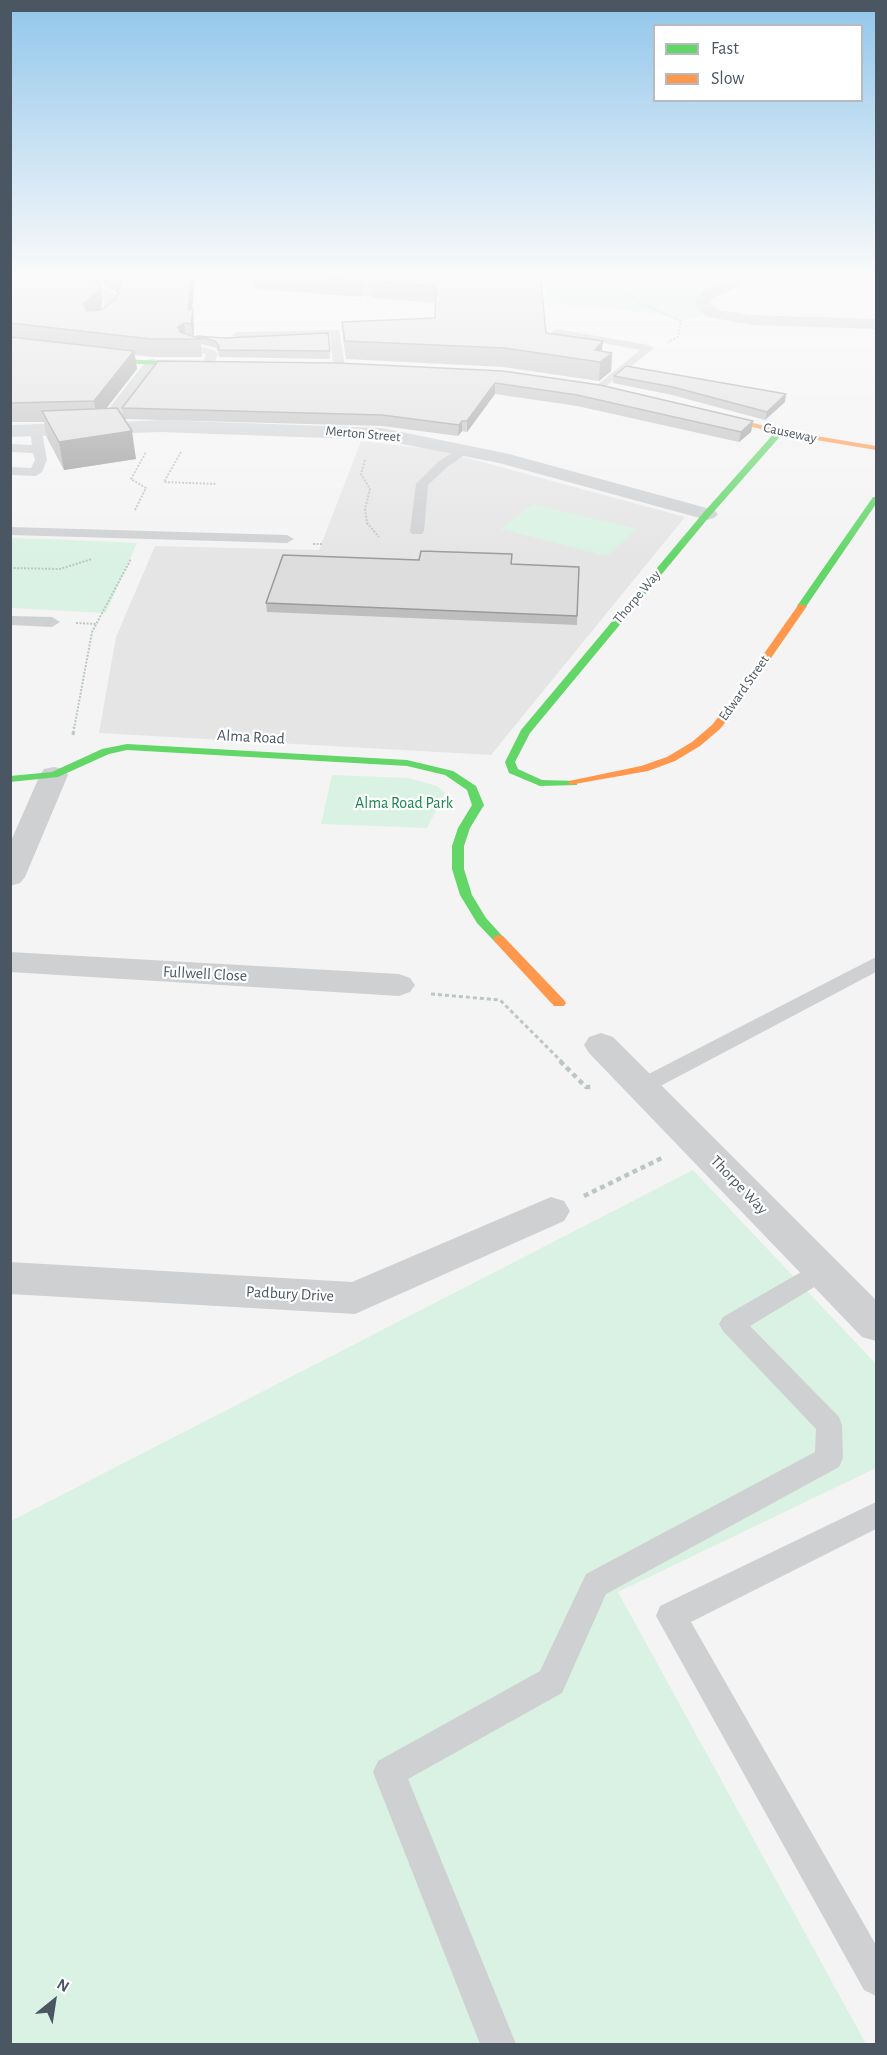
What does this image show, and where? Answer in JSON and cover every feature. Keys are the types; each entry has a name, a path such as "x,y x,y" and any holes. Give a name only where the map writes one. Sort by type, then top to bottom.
{"street":[{"path":"105,426 149,369"},
{"path":"595,387 621,392"},
{"name":"Causeway","path":"691,409 780,432 876,448"},
{"name":"Merton Street","path":"10,431 37,440 105,426 198,426 382,434 465,449 707,514"},
{"name":"Thorpe Way","path":"513,771 510,762 525,732 707,514 780,432"},
{"name":"Edward Street","path":"513,771 540,783 576,783 644,769 671,759 696,744 716,727 731,708 876,499"},
{"name":"Alma Road","path":"10,779 54,775 88,758 127,747 407,763 449,773 472,788 478,805 458,846 458,869 466,895 481,920 559,1003"},
{"path":"10,877 54,775"},
{"name":"Fullwell Close","path":"10,962 399,985"},
{"name":"Thorpe Way","path":"602,1045 876,1325"},
{"name":"Padbury Drive","path":"10,1278 355,1298 551,1212"}],"lane":[{"path":"595,387 620,369"},
{"path":"10,448 37,440 41,460 36,472 10,471"},
{"path":"417,531 422,484 443,464 465,449"},
{"path":"10,531 287,539"},
{"path":"10,620 52,622"},
{"path":"643,1086 876,964"},
{"path":"498,2044 389,1772 551,1682 596,1584 829,1458 829,1425 732,1324 822,1269"},
{"path":"876,1515 671,1616 876,1978"}],"path":[{"path":"10,568 60,569 86,561 114,547 146,488 131,479 161,426"},
{"path":"198,426 164,482 217,484"},
{"path":"379,537 367,523 364,508 370,489 361,474 361,465 382,434"},
{"path":"88,758 72,744 92,632 144,535"},
{"path":"399,985 441,997 500,1000 586,1087 595,1087 603,1095"},
{"path":"551,1212 666,1156 658,1149"}],"shaded area":[{"path":"361,441 438,450 685,517 491,755 99,733 116,637 155,546 319,550"}],"green space":[{"path":"533,504 637,529 607,556 501,529"},
{"path":"11,538 137,543 106,613 11,608"},
{"name":"Alma Road Park","path":"332,775 408,778 437,786 445,793 427,828 321,824"},
{"path":"693,1170 876,1364 876,1468 618,1592 866,2044 11,2044 11,1521"}],"building":[{"path":"10,369 120,369 94,401 10,403"},
{"path":"152,369 460,369 503,371 600,385 753,421 741,432 577,395 495,383 467,421 462,421 459,425 382,415 122,408"},
{"path":"623,369 643,369 786,394 767,412 673,387 614,376"},
{"path":"117,408 132,431 59,442 42,411"},
{"path":"421,551 512,554 511,564 579,567 577,616 266,603 283,555 419,560"}],"traffic: fast":[{"path":"573,783 540,783 513,771 510,762 525,732 707,514 780,432"},
{"path":"802,606 876,499"},
{"path":"10,779 54,775 106,751 127,747 407,763 449,773 472,788 478,805 464,828 458,846 458,869 466,895 481,920 499,939"}],"traffic: slow":[{"path":"709,413 780,432 876,448"},
{"path":"573,783 644,769 671,759 696,744 716,727 731,708 802,606"},
{"path":"499,939 559,1003"}]}
